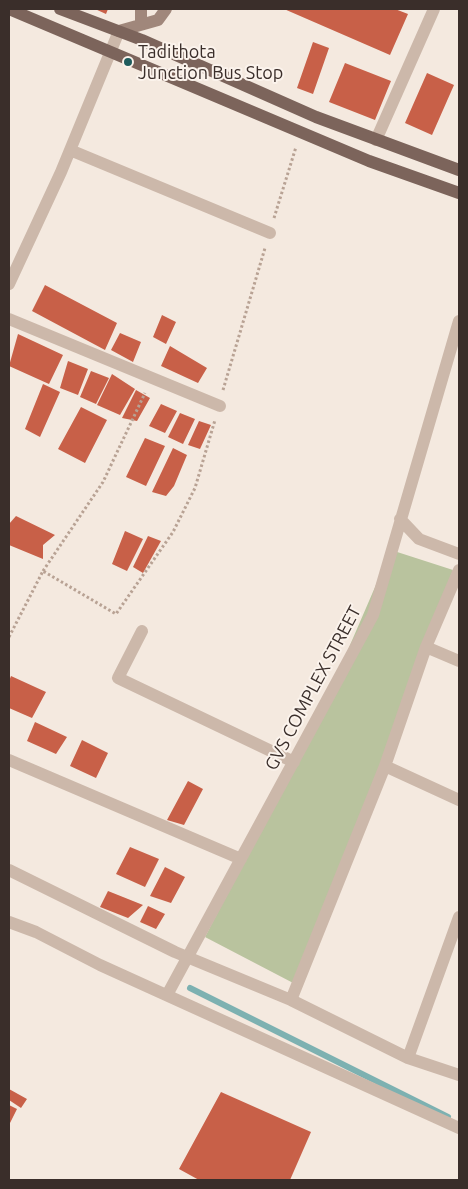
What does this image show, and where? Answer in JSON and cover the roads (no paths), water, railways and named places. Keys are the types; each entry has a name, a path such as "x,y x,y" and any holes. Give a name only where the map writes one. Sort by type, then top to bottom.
{"main road":[{"path":"9,9 67,36 111,51 369,161 459,193"},
{"path":"60,9 119,31 316,117 459,170"},
{"path":"141,9 141,24"},
{"path":"119,31 158,20 166,9"}],"street":[{"path":"376,140 434,9"},
{"path":"9,284 70,150 119,31"},
{"path":"70,150 270,233"},
{"path":"9,319 220,406"},
{"name":"GVS COMPLEX STREET","path":"167,996 373,615 459,321"},
{"path":"400,519 419,538 459,554"},
{"path":"291,1000 384,766 426,647 459,570"},
{"path":"142,631 118,678 294,762"},
{"path":"426,647 459,660"},
{"path":"9,760 241,859"},
{"path":"384,766 459,800"},
{"path":"9,870 188,958 291,1000 408,1058 459,1075"},
{"path":"408,1058 459,917"},
{"path":"9,922 36,932 167,996 459,1128"}],"waterway":[{"path":"190,988 448,1117"}],"place":[{"name":"Tadithota Junction Bus Stop","path":"128,62"}]}
